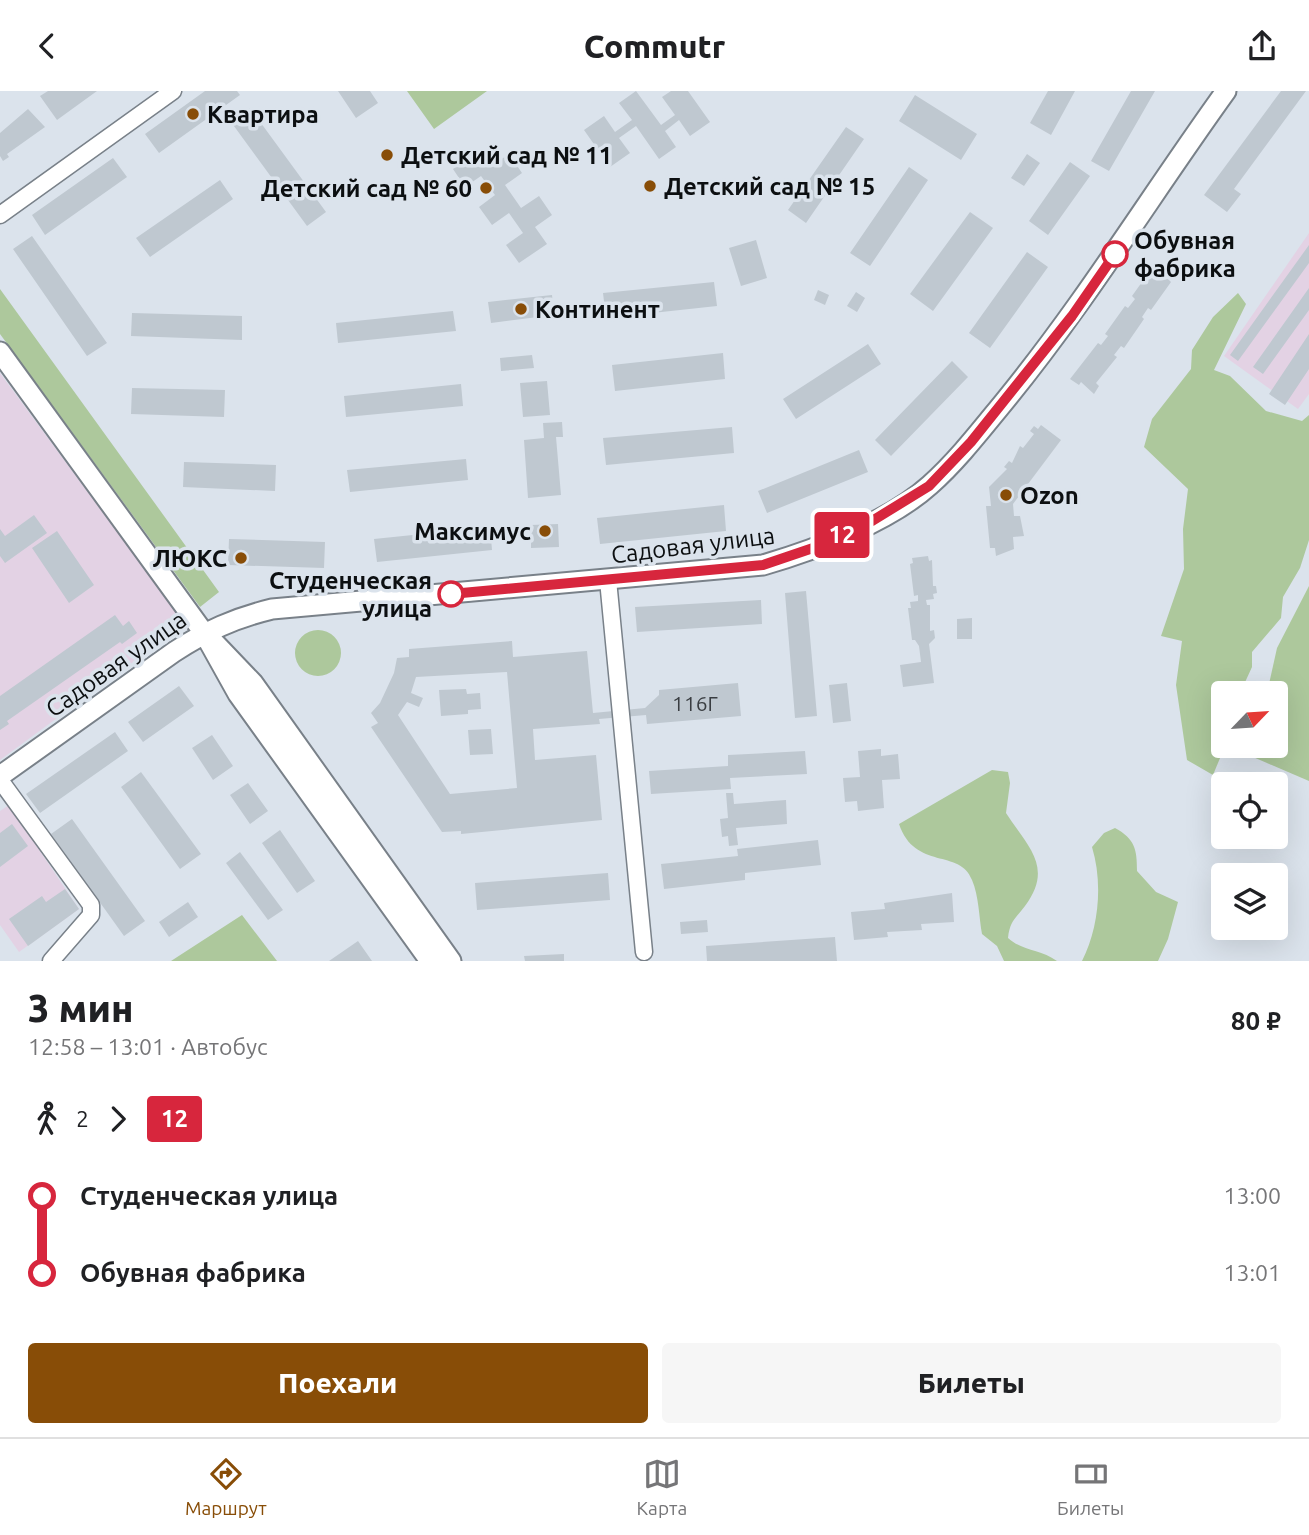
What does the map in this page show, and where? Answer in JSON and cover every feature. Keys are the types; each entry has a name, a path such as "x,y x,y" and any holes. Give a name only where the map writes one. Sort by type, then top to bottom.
{"main road":[{"name":"Садовая улица","path":"0,778 204,633 229,621 272,609 749,567 787,558 872,521 929,486 971,442 1072,316 1226,91"},
{"path":"0,352 204,633 238,694 430,961"},
{"path":"204,633 230,655 253,683 451,961"}],"street":[{"path":"0,215 173,91"},
{"path":"608,580 644,952"},
{"name":"Садовая улица","path":"0,778 90,905 91,915 51,961"}],"shaded area":[{"path":"1309,233 1309,394 1298,409 1224,356"},
{"path":"0,373 185,624 0,760"},
{"path":"9,805 79,909 19,952 0,925 0,811"}],"green space":[{"path":"407,91 487,91 434,129"},
{"path":"0,289 219,592 200,607 0,334"},
{"path":"1238,293 1246,304 1214,370 1230,376 1266,411 1302,421 1309,415 1309,540 1300,568 1283,597 1281,618 1252,652 1252,667 1246,681 1211,681 1211,758 1220,758 1211,774 1187,760 1176,685 1182,641 1161,636 1184,569 1183,529 1188,489 1144,447 1152,419 1191,369 1192,350 1213,317"},
{"path":"1309,586 1309,781 1255,758 1288,758 1288,681 1270,681 1277,648"},
{"path":"318,630 334,637 341,653 334,669 318,676 302,669 295,653 302,637"},
{"path":"992,770 1008,772 1010,783 1006,813 1029,847 1038,868 1033,892 1012,924 1008,938 1057,961 1004,961 997,946 982,934 976,893 966,870 958,864 915,848 906,839 899,824"},
{"path":"1115,828 1134,845 1137,871 1156,892 1178,902 1168,939 1158,961 1082,961 1096,920 1098,905 1092,847 1104,833"},
{"path":"242,915 277,961 171,961"}],"building":[{"path":"48,91 97,91 57,120 40,96"},
{"name":"Квартира","path":"205,91 237,91 240,95 159,153 145,134"},
{"path":"338,91 370,91 378,103 356,118"},
{"path":"636,91 661,125 675,115 662,97 671,91 688,91 710,122 690,136 679,120 665,131 676,147 659,159 636,126 619,138 630,153 610,167 584,130 604,116 615,132 632,120 619,103"},
{"path":"1048,91 1075,91 1051,135 1030,123"},
{"path":"1131,91 1155,91 1109,171 1091,161"},
{"path":"1281,91 1306,91 1234,189 1241,194 1227,212 1204,195"},
{"path":"915,95 977,134 961,160 899,121"},
{"path":"250,108 326,212 307,226 231,122"},
{"path":"28,109 45,127 7,154 9,157 3,161 0,156 0,133"},
{"path":"846,127 864,139 806,223 788,210"},
{"path":"479,151 490,167 509,154 522,173 505,185 521,208 539,196 552,215 535,227 547,244 519,263 506,245 523,233 509,213 492,225 479,207 495,195 481,176 465,187 453,169"},
{"path":"1027,154 1040,163 1024,186 1011,178"},
{"path":"113,158 127,177 45,235 32,215"},
{"path":"1070,162 1090,176 1048,235 1029,221"},
{"path":"909,167 928,180 870,266 850,253"},
{"path":"220,180 233,199 150,257 136,238"},
{"path":"970,212 993,228 933,311 910,294"},
{"path":"32,236 107,343 87,356 13,249"},
{"path":"756,240 767,278 741,286 729,248"},
{"path":"1309,245 1309,263 1238,361 1230,355"},
{"path":"1027,252 1048,267 990,348 969,333"},
{"path":"1159,266 1172,275 1169,280 1171,282 1151,310 1148,308 1142,317 1144,319 1124,348 1121,346 1114,355 1117,357 1096,383 1099,386 1094,394 1081,382 1079,385 1070,379 1098,343 1101,345 1108,336 1105,334 1125,306 1128,308 1135,299 1132,296 1152,268 1155,270"},
{"path":"714,282 717,306 606,318 603,293"},
{"path":"1309,288 1309,310 1263,374 1253,367"},
{"path":"818,290 829,295 825,305 814,300"},
{"path":"856,292 865,298 857,312 847,306"},
{"name":"Континент","path":"552,295 554,315 491,323 488,302"},
{"path":"453,311 456,331 338,343 336,323"},
{"path":"132,313 242,316 242,340 131,336"},
{"path":"1309,334 1309,369 1285,405 1269,394"},
{"path":"868,344 881,364 796,419 783,399"},
{"path":"723,353 725,379 615,391 612,365"},
{"path":"532,355 534,368 501,371 500,358"},
{"path":"952,361 968,377 891,456 875,440"},
{"path":"547,381 550,415 523,417 520,383"},
{"path":"461,384 463,406 346,417 344,396"},
{"path":"132,388 225,390 224,417 131,414"},
{"path":"562,422 563,437 556,437 561,495 528,498 524,440 544,438 543,423"},
{"path":"1041,425 1061,440 1013,504 1014,516 1020,516 1024,536 1013,537 1014,549 996,556 995,548 990,548 986,506 991,506 989,487 1007,469 1004,467 1009,461 1012,463 1020,446 1023,448 1034,434 1030,431 1034,426 1038,429"},
{"path":"732,427 734,453 606,465 603,438"},
{"path":"859,450 868,472 767,513 758,491"},
{"path":"466,459 468,480 350,492 347,470"},
{"path":"184,462 276,465 275,491 183,487"},
{"path":"724,505 726,531 600,544 597,518"},
{"path":"34,515 47,533 5,563 0,556 0,529 5,536"},
{"path":"558,524 559,547 531,548 531,525"},
{"path":"490,527 492,550 377,562 374,539"},
{"path":"57,531 94,585 69,603 32,548"},
{"path":"229,539 325,542 324,568 228,565"},
{"path":"928,556 929,561 932,560 933,586 936,586 937,593 933,594 934,599 926,600 927,605 930,605 930,631 934,630 935,638 929,644 934,683 903,687 900,665 921,662 919,646 912,640 908,608 911,608 910,602 918,601 918,595 914,596 910,564 913,563 912,558"},
{"path":"806,591 817,716 795,718 785,593"},
{"path":"761,600 762,624 637,632 635,607"},
{"path":"115,615 123,626 129,621 137,633 7,721 9,724 0,730 0,696"},
{"path":"972,618 972,639 957,639 957,619"},
{"path":"512,641 513,657 587,651 593,713 645,708 659,695 659,690 738,683 741,716 647,724 646,715 599,719 600,724 533,729 535,760 596,755 602,820 461,834 461,831 442,832 371,727 378,723 371,713 380,703 394,673 397,658 409,657 409,649","holes":["507,672 517,788 450,794 398,715 407,702 419,707 423,698 411,693 416,677"]},
{"path":"847,683 851,721 833,723 829,685"},
{"path":"179,686 194,706 143,742 128,722"},
{"path":"466,689 467,694 480,693 481,709 468,710 468,714 441,716 439,690"},
{"path":"491,729 493,754 470,755 468,730"},
{"path":"115,732 128,751 40,813 26,794"},
{"path":"212,735 233,766 213,780 192,748"},
{"path":"881,749 881,756 898,754 900,779 882,780 884,808 858,811 857,801 845,802 843,778 860,777 858,751"},
{"path":"805,751 807,774 730,778 731,789 651,794 649,771 728,766 728,755"},
{"path":"141,772 201,854 180,869 121,787"},
{"path":"248,783 268,811 250,824 230,795"},
{"path":"726,793 733,793 734,804 786,800 787,824 736,828 738,845 729,846 728,836 722,837 720,819 728,818"},
{"path":"72,819 145,921 124,936 51,834"},
{"path":"12,824 28,846 0,867 0,833"},
{"path":"280,830 315,881 297,893 262,843"},
{"path":"818,840 821,865 745,873 745,880 664,889 661,864 738,856 737,849"},
{"path":"240,852 283,910 268,920 226,863"},
{"path":"608,873 610,900 477,910 475,883"},
{"path":"65,889 79,909 28,946 9,919 42,896 46,902"},
{"path":"952,893 954,922 921,924 922,930 887,932 888,937 854,940 851,912 885,909 884,903"},
{"path":"188,902 198,917 169,937 159,922"},
{"path":"707,920 708,932 681,934 680,922"},
{"path":"835,937 837,961 707,961 706,946"},
{"path":"358,941 372,961 329,961"},
{"path":"564,954 564,961 525,961 524,956"}],"bus line":[{"name":"12","path":"451,594 763,565 813,548 872,521 929,486 971,442 1072,316 1115,254"}],"place":[{"name":"Квартира","path":"193,114"},
{"name":"Детский сад № 11","path":"387,155"},
{"name":"Детский сад № 15","path":"650,186"},
{"name":"Детский сад № 60","path":"486,188"},
{"name":"Обувная фабрика","path":"1115,254"},
{"name":"Континент","path":"521,309"},
{"name":"Ozon","path":"1006,495"},
{"name":"Максимус","path":"545,531"},
{"name":"ЛЮКС","path":"241,558"},
{"name":"Студенческая улица","path":"451,594"}]}
